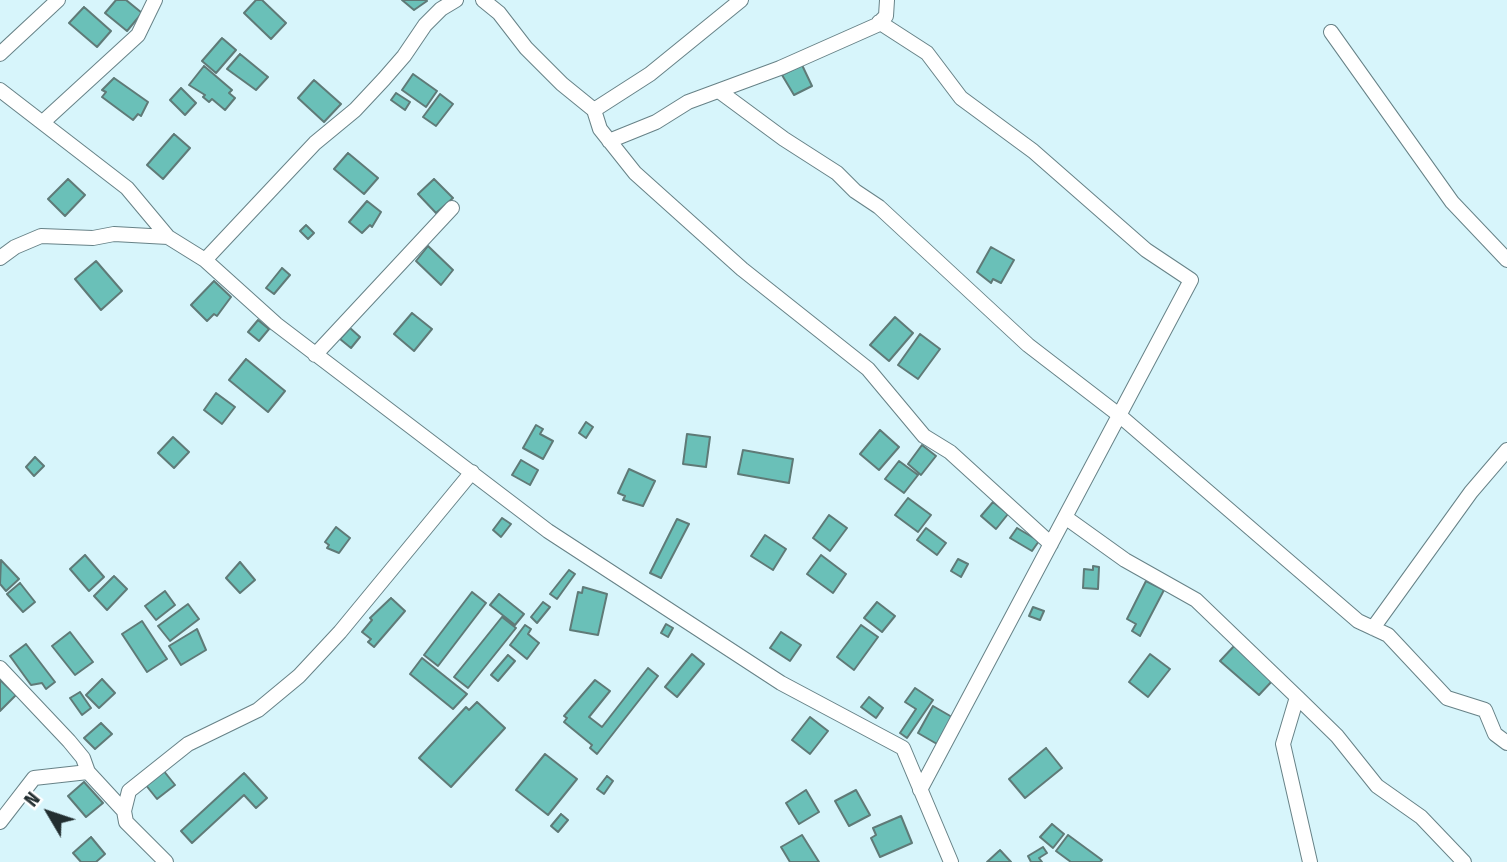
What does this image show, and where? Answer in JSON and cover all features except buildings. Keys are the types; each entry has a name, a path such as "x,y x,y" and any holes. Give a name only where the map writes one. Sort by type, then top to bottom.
{"street":[{"path":"0,54 58,0"},
{"path":"43,122 138,35 155,0"},
{"path":"205,260 315,143 374,89 404,56 425,25 441,9 456,0"},
{"path":"483,0 499,13 526,48 562,84 594,110 600,129 635,173 742,269 867,369 924,436 950,452 1051,544"},
{"path":"594,110 650,74 741,0"},
{"path":"609,141 656,122 688,102 780,68 879,22 886,16 887,0"},
{"path":"879,22 927,54 961,98 1033,151 1146,250 1191,280 920,790"},
{"path":"1331,32 1452,202 1507,260"},
{"path":"0,90 127,188 169,237 205,260 315,355 612,576 781,683 903,748 951,862"},
{"path":"719,91 784,139 837,173 855,191 897,223 1028,345 1119,415 1358,621 1388,635 1447,698 1485,710 1495,734 1507,743"},
{"path":"315,355 452,208"},
{"path":"0,258 15,247 41,236 93,238 114,234 169,237"},
{"path":"1373,628 1471,492 1507,450"},
{"path":"166,862 126,822 124,811 129,791 188,744 258,710 299,676 340,632 472,472"},
{"path":"1065,517 1125,560 1196,600 1337,736 1377,786 1421,817 1464,862"},
{"path":"0,668 69,741 83,758 88,772 124,811"},
{"path":"1297,697 1283,744 1310,862"},
{"path":"0,822 34,778 88,772"}]}
